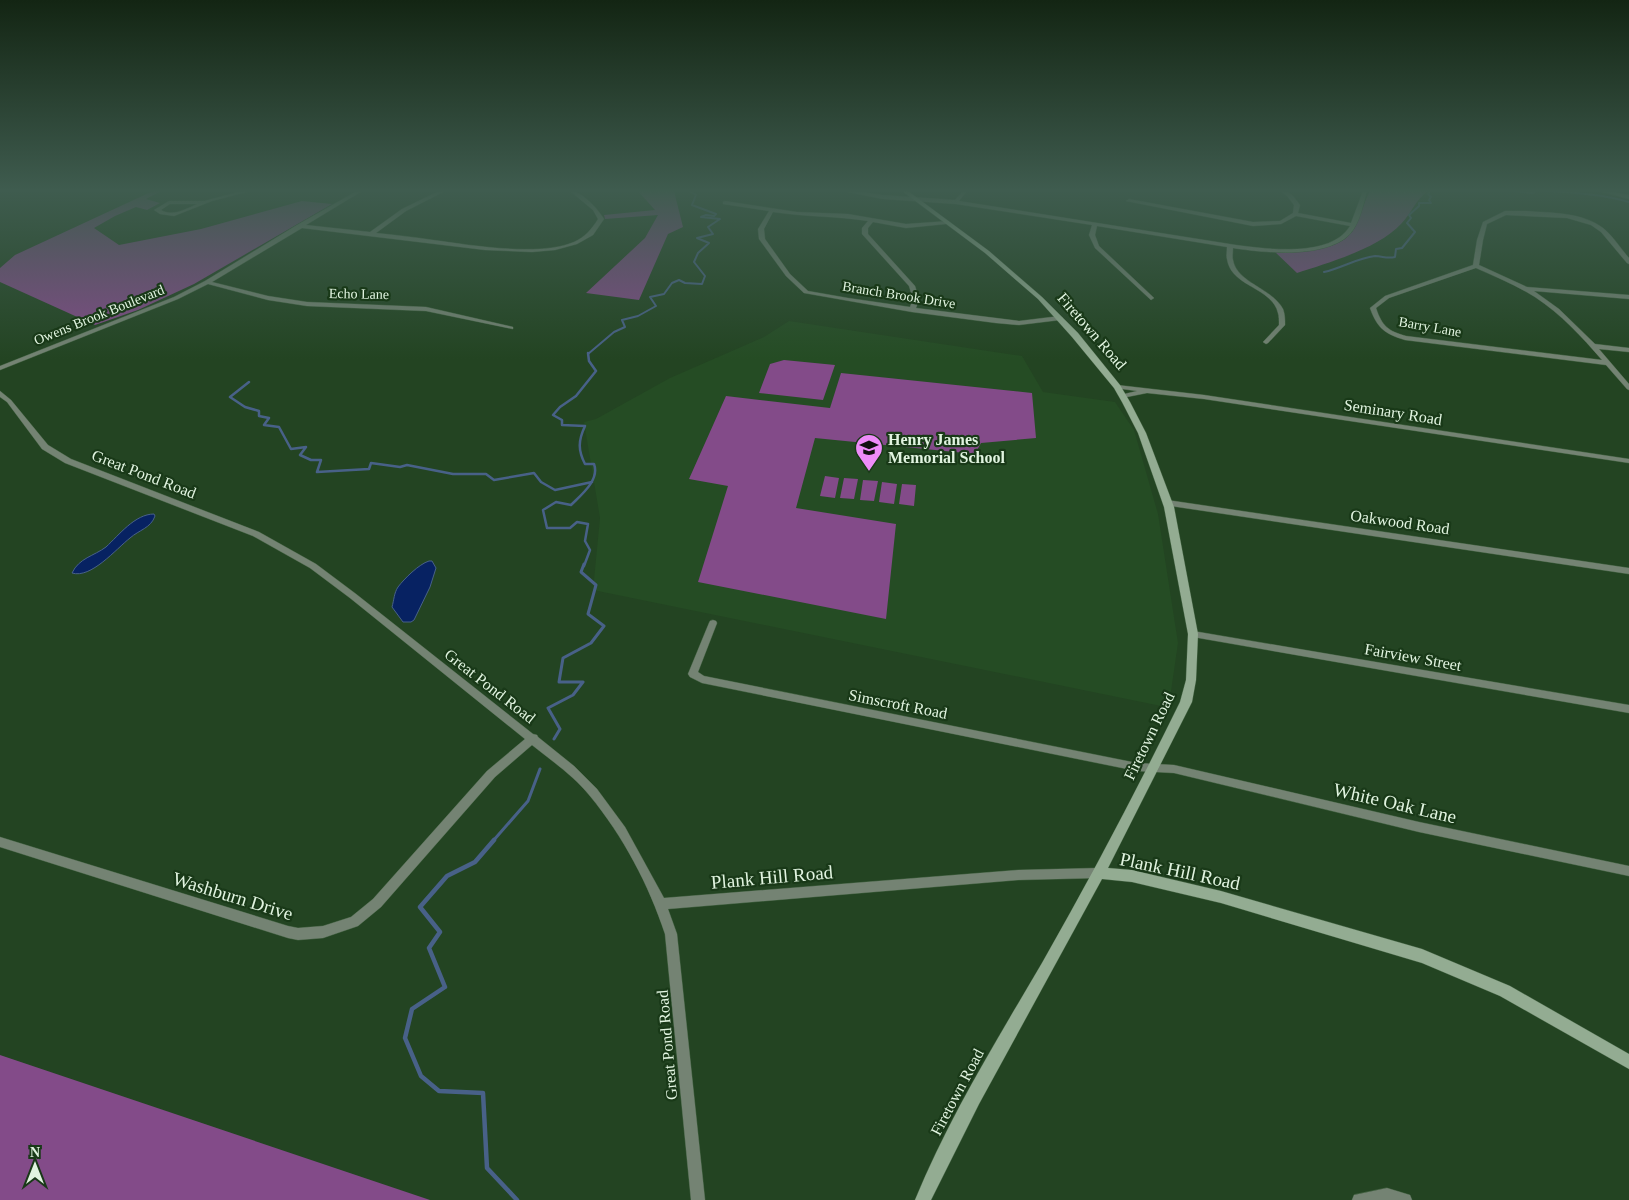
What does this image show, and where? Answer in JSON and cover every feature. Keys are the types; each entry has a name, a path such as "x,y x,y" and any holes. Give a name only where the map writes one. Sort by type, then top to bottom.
{"street":[{"name":"Owens Brook Boulevard","path":"0,368 140,313 207,282 264,247"},
{"path":"479,247 512,251 544,251 559,247"},
{"name":"Branch Brook Drive","path":"768,247 788,275 806,292 838,299 963,318 1019,323 1060,318"},
{"path":"877,247 912,286 916,299 912,310"},
{"name":"Firetown Road","path":"924,1200 945,1151 1098,873 1154,768 1189,696 1193,634 1167,503 1142,433 1119,392 1060,318 1040,298 980,247"},
{"path":"1097,247 1151,298"},
{"path":"1230,247 1228,256 1232,268 1241,277 1268,295 1281,313 1282,325 1266,342"},
{"path":"1241,247 1273,250 1313,247"},
{"path":"1479,247 1476,266 1527,289 1563,315 1629,388"},
{"path":"1618,247 1629,262"},
{"name":"Barry Lane","path":"1476,266 1387,297 1373,308 1377,323 1389,333 1405,338 1607,363"},
{"name":"Echo Lane","path":"207,282 268,298 306,304 426,309 511,328"},
{"path":"1527,289 1629,297"},
{"path":"1592,346 1629,350"},
{"name":"Seminary Road","path":"1119,392 1152,391 1629,461"},
{"name":"Great Pond Road","path":"0,393 9,401 45,447 68,461 256,534 313,566 533,738 570,769 593,792 621,831 661,904 671,934 698,1200"},
{"name":"Oakwood Road","path":"1167,503 1629,571"},
{"name":"Simscroft Road","path":"713,623 693,674 702,679 1137,767 1154,768"},
{"name":"Fairview Street","path":"1193,634 1629,709"},
{"name":"Washburn Drive","path":"0,842 288,932 298,934 324,932 354,922 377,903 491,774 533,738"},
{"name":"White Oak Lane","path":"1154,768 1174,769 1419,827 1629,871"},
{"name":"Plank Hill Road","path":"661,904 1018,875 1098,873 1132,876 1220,897 1422,956 1505,991 1629,1062"},
{"path":"1358,1200 1387,1195 1405,1200"}],"shaded area":[{"path":"32,247 258,247 194,284 138,310 95,325 0,282 0,268 15,255"},
{"path":"635,247 662,247 639,300 586,293"},
{"path":"1326,247 1367,247 1297,273 1274,251"},
{"name":"Henry James Memorial School","path":"789,321 1022,356 1043,392 1115,402 1134,430 1158,514 1178,643 1170,698 1166,707 593,590 600,518 584,422 596,419 670,378 764,337"},
{"path":"784,360 835,365 823,400 759,393 770,364"},
{"path":"841,373 1032,393 1036,438 981,443 975,454 815,438 796,508 896,524 886,619 698,582 728,486 689,479 726,396 830,408"},
{"path":"825,476 839,478 835,498 820,496"},
{"path":"844,478 858,479 854,499 840,498"},
{"path":"863,480 878,481 874,501 860,500"},
{"path":"882,482 897,484 894,504 879,502"},
{"path":"902,484 916,485 914,506 899,504"},
{"path":"0,1055 430,1200 0,1200"}],"water":[{"path":"154,514 155,516 151,523 130,538 103,562 87,572 72,573 79,564 106,547 134,521 140,517"},
{"path":"432,561 436,568 430,587 414,620 403,622 392,607 398,587 412,572"}],"waterway":[{"path":"588,354 614,332 625,327 622,320 638,316 656,306 650,297 664,294 672,283 679,280 685,283 702,284 705,276 694,262 698,253 705,247"},
{"path":"1324,272 1368,257 1395,257 1396,249 1403,247"},
{"path":"588,354 589,361 596,371 576,396 560,407 553,415 562,420 562,425 585,426 581,436 580,450 585,464 594,464 595,470 591,482"},
{"path":"249,382 230,397 245,407 259,411 259,416 269,418 264,425 279,427 291,449 306,447 300,455 311,460 321,460 317,472 369,469 371,463 400,467 407,465 453,474 486,474 494,480 534,473 541,482 555,490 591,482"},
{"path":"584,566 590,550 585,541 588,524 577,522 570,528 547,528 543,510 556,502 571,505 591,482"},
{"path":"554,739 560,729 548,708 573,695 583,682 559,682 563,658 591,643 604,626 588,614 596,585 581,572 584,564"},
{"path":"493,841 528,801 540,769"},
{"path":"494,840 475,862 447,876 420,907 440,932 429,948 445,987 412,1009 405,1038 421,1076 439,1091 483,1093 487,1168 517,1200"}],"place":[{"name":"Henry James Memorial School","path":"869,472"}]}
